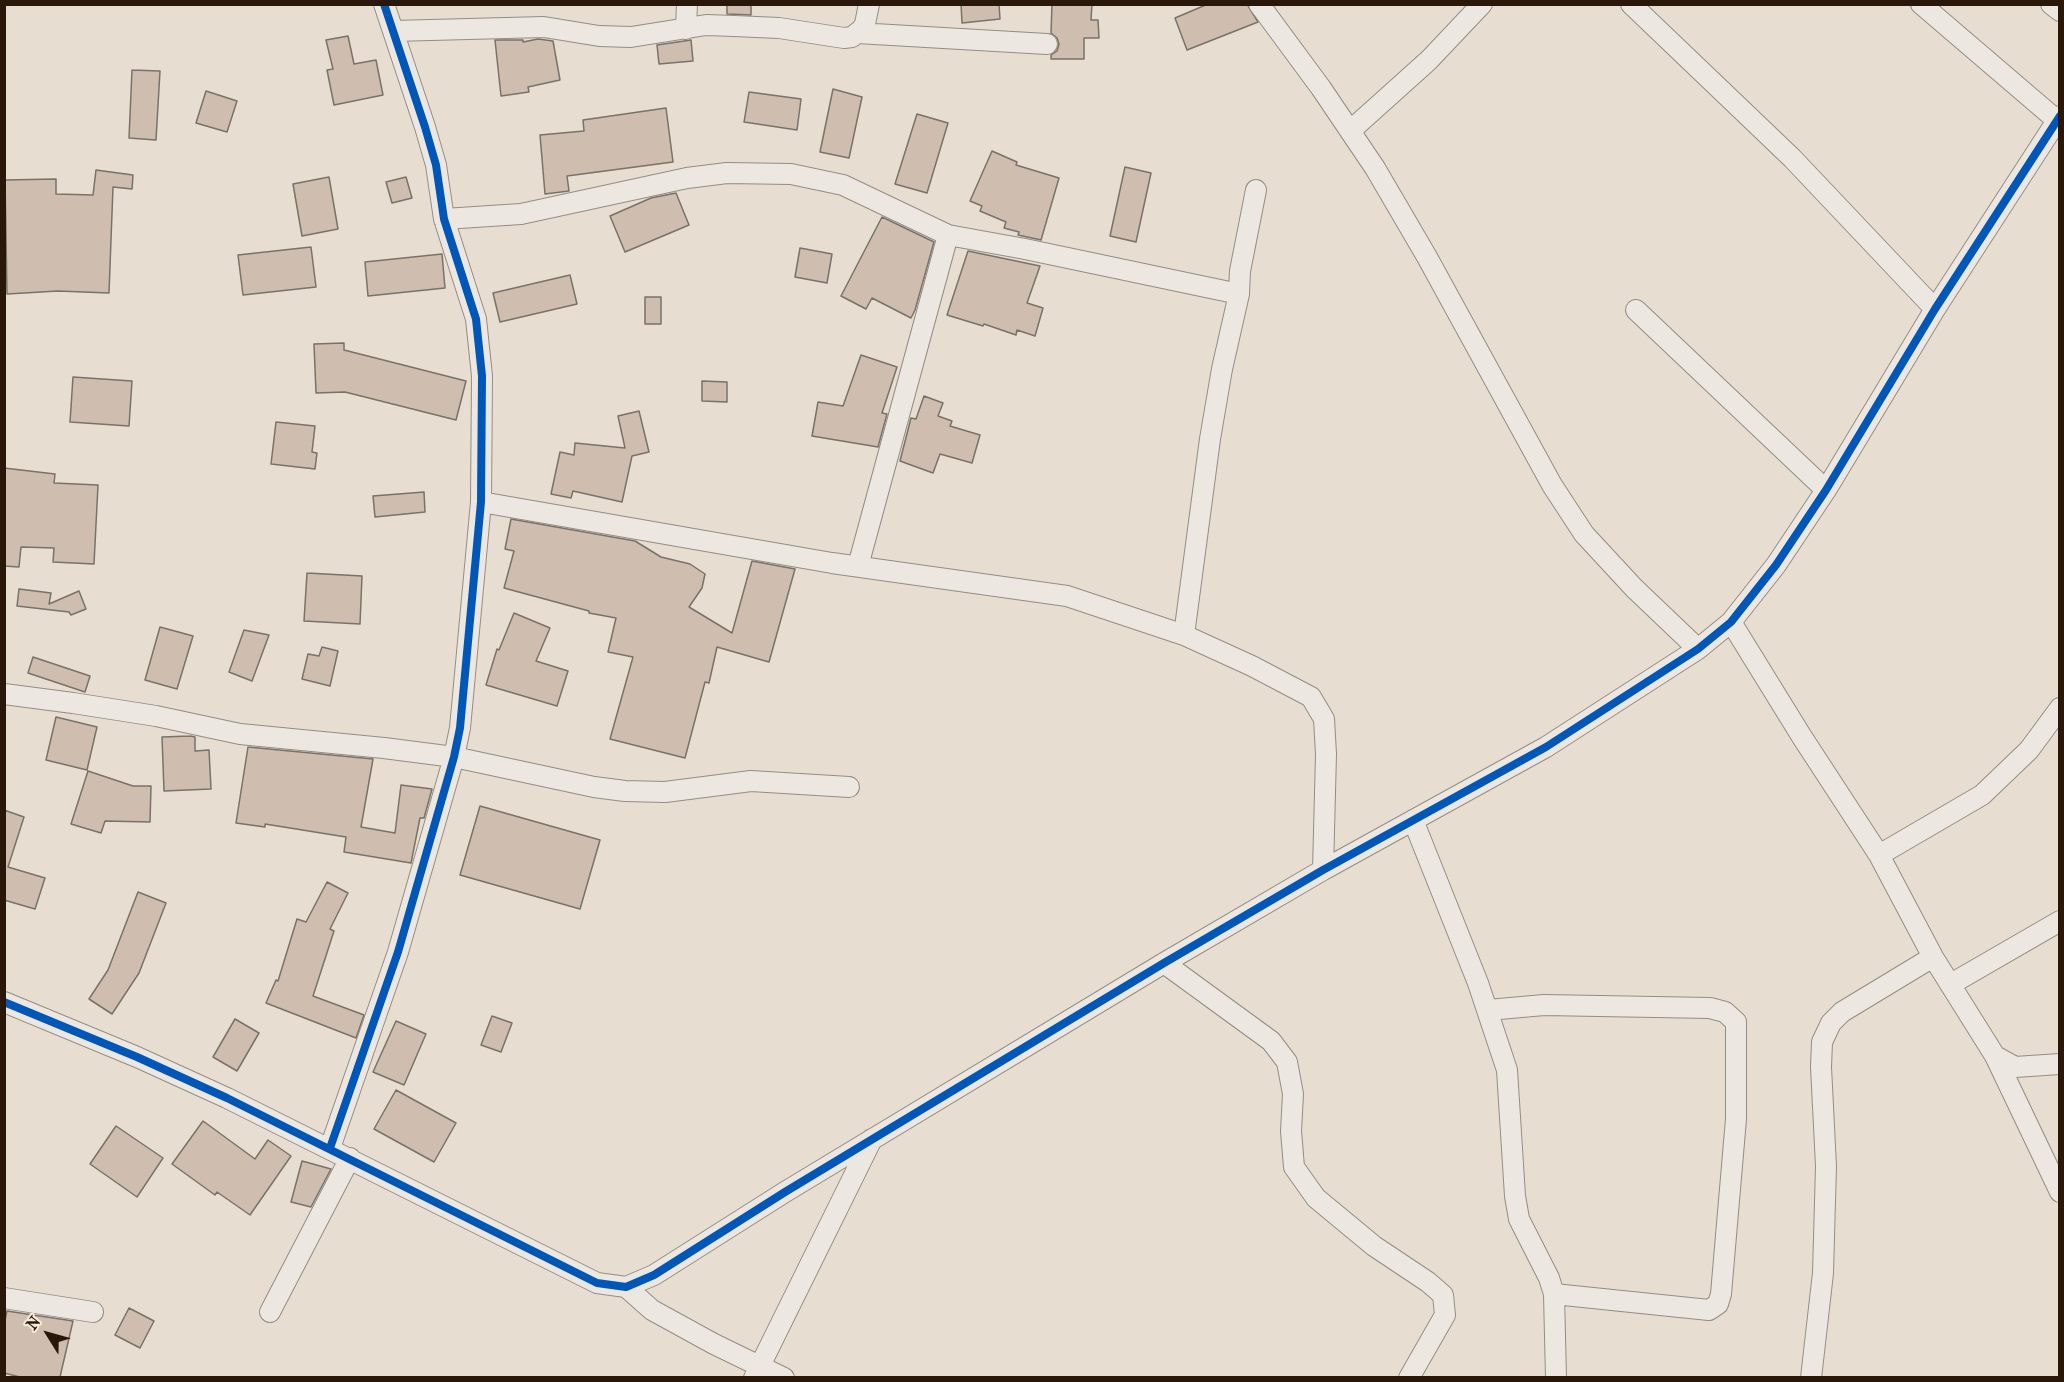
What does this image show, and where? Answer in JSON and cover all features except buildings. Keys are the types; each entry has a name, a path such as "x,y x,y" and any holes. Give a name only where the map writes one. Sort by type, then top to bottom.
{"street":[{"path":"330,1148 398,952 454,757 459,728 481,502 482,376 479,338 472,303 444,219 436,165 384,4"},
{"path":"686,29 687,4"},
{"path":"393,31 544,27 599,36 631,37 706,25 779,28 844,38 852,37 865,24 869,4"},
{"path":"1259,4 1375,168 1427,257 1552,485 1584,534 1634,588 1698,649"},
{"path":"1350,131 1429,60 1482,4"},
{"path":"1631,4 1792,158 1935,309"},
{"path":"4,1002 137,1057 228,1098 597,1283 626,1287 654,1275 872,1139 1164,963 1323,870 1546,747 1698,649 1731,622 1776,565 1826,490 1935,309 2059,119 1921,4"},
{"path":"2051,4 2060,11"},
{"path":"857,33 1047,44"},
{"path":"444,219 521,214 687,178 727,173 791,174 843,185 948,235 1239,294"},
{"path":"1184,635 1210,439 1222,369 1239,294 1240,271 1256,190"},
{"path":"858,567 948,235"},
{"path":"1636,310 1826,490"},
{"path":"481,502 858,567 1067,596 1184,635 1252,666 1311,697 1320,712 1324,719 1326,754 1323,870"},
{"path":"1731,622 1879,855 1933,957 1995,1056 2060,1192"},
{"path":"4,694 156,716 240,734 454,757 594,787 625,791 665,792 751,781 849,787"},
{"path":"1879,855 1982,795 2029,750 2060,708"},
{"path":"1413,820 1488,1010 1507,1070 1518,1219 1549,1278 1554,1294 1556,1377"},
{"path":"1951,984 2060,921"},
{"path":"1811,1377 1823,1272 1826,1166 1821,1067 1822,1042 1831,1023 1842,1012 1933,957"},
{"path":"1164,963 1271,1041 1287,1062 1293,1094 1291,1131 1294,1167 1316,1198 1374,1246 1428,1282 1443,1295 1445,1315 1409,1377"},
{"path":"1488,1010 1544,1005 1710,1008 1725,1012 1736,1022 1736,1119 1721,1294 1718,1304 1710,1310 1554,1294"},
{"path":"1995,1056 2015,1067 2060,1064"},
{"path":"757,1372 872,1139"},
{"path":"270,1312 350,1158"},
{"path":"626,1287 652,1310 714,1344 757,1372 784,1377"},
{"path":"4,1298 93,1312"}],"cycle path":[{"path":"330,1148 398,952 454,757 460,728 481,502 482,376 476,319 444,219 436,165 425,127 384,4"},
{"path":"4,1002 137,1057 227,1098 597,1283 626,1287 654,1275 785,1192 1164,963 1323,870 1546,747 1698,649 1731,622 1776,565 1826,490 1935,309 2060,116"}]}
